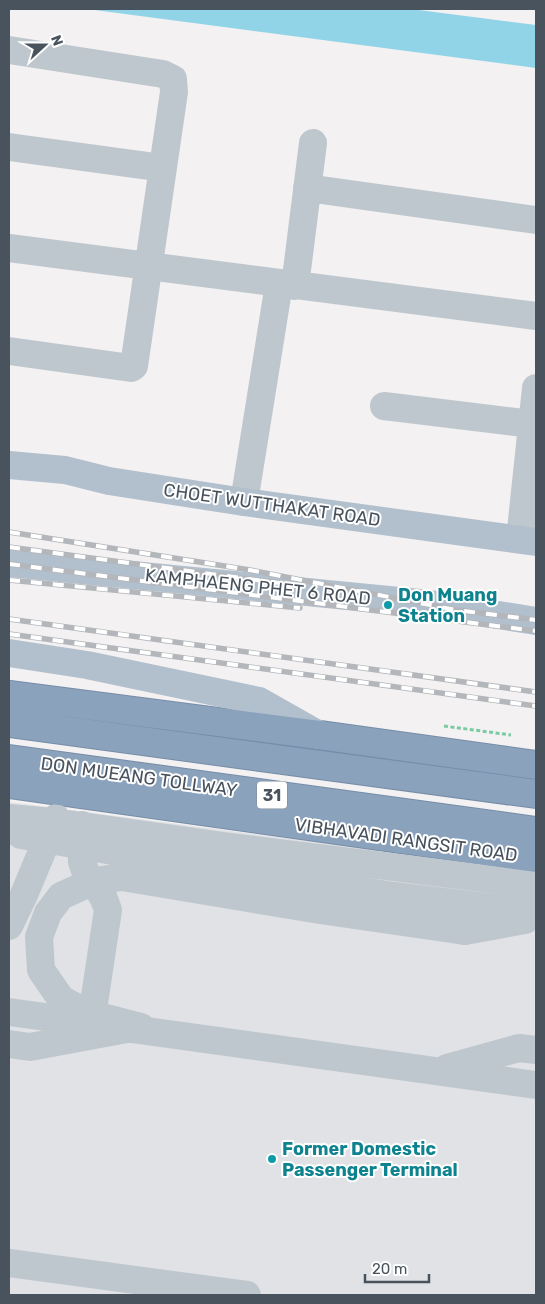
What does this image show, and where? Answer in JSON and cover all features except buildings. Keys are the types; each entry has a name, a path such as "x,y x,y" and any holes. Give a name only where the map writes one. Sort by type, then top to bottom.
{"highway":[{"path":"9,695 536,765"},
{"name":"DON MUEANG TOLLWAY","path":"9,723 536,794"},
{"name":"DON MUEANG TOLLWAY","path":"9,759 536,831"},
{"name":"VIBHAVADI RANGSIT ROAD","path":"9,784 536,858"}],"main road":[{"name":"CHOET WUTTHAKAT ROAD","path":"9,465 65,470 109,481 244,502 528,540"},
{"name":"KAMPHAENG PHET 6 ROAD","path":"9,563 430,604 536,621"},
{"path":"9,653 87,665 259,701 319,735"}],"street":[{"path":"9,50 163,74 174,79 174,92 133,367 9,350"},
{"path":"244,502 307,188 313,143"},
{"path":"9,147 163,168"},
{"path":"307,188 536,220"},
{"path":"9,248 536,316"},
{"path":"528,540 532,424 536,388"},
{"path":"384,406 532,424"},
{"path":"9,926 54,822 70,793"},
{"path":"9,818 54,822 224,846 536,885"},
{"path":"9,826 21,835 153,858 394,896 536,912"},
{"path":"82,826 82,862 87,876 97,887 108,910 91,1024"},
{"path":"536,918 465,931 122,878 94,881 61,896 48,913 39,937 41,970 60,999 87,1013 141,1027 448,1068 519,1048 536,1050"},
{"path":"9,1012 536,1085"},
{"path":"9,1044 30,1047 141,1027"},
{"path":"9,1263 247,1295"}],"shaded area":[{"path":"9,802 536,871 536,1295 9,1295"}],"water":[{"path":"87,9 411,9 536,25 536,68"}],"railway":[{"path":"9,532 250,570 456,610 536,620"},
{"path":"9,547 279,583"},
{"path":"9,564 536,631"},
{"path":"9,580 300,608"},
{"path":"9,619 536,692"},
{"path":"9,634 536,706"}],"place":[{"name":"Don Muang Station","path":"388,605"},
{"name":"Former Domestic Passenger Terminal","path":"272,1159"}]}
